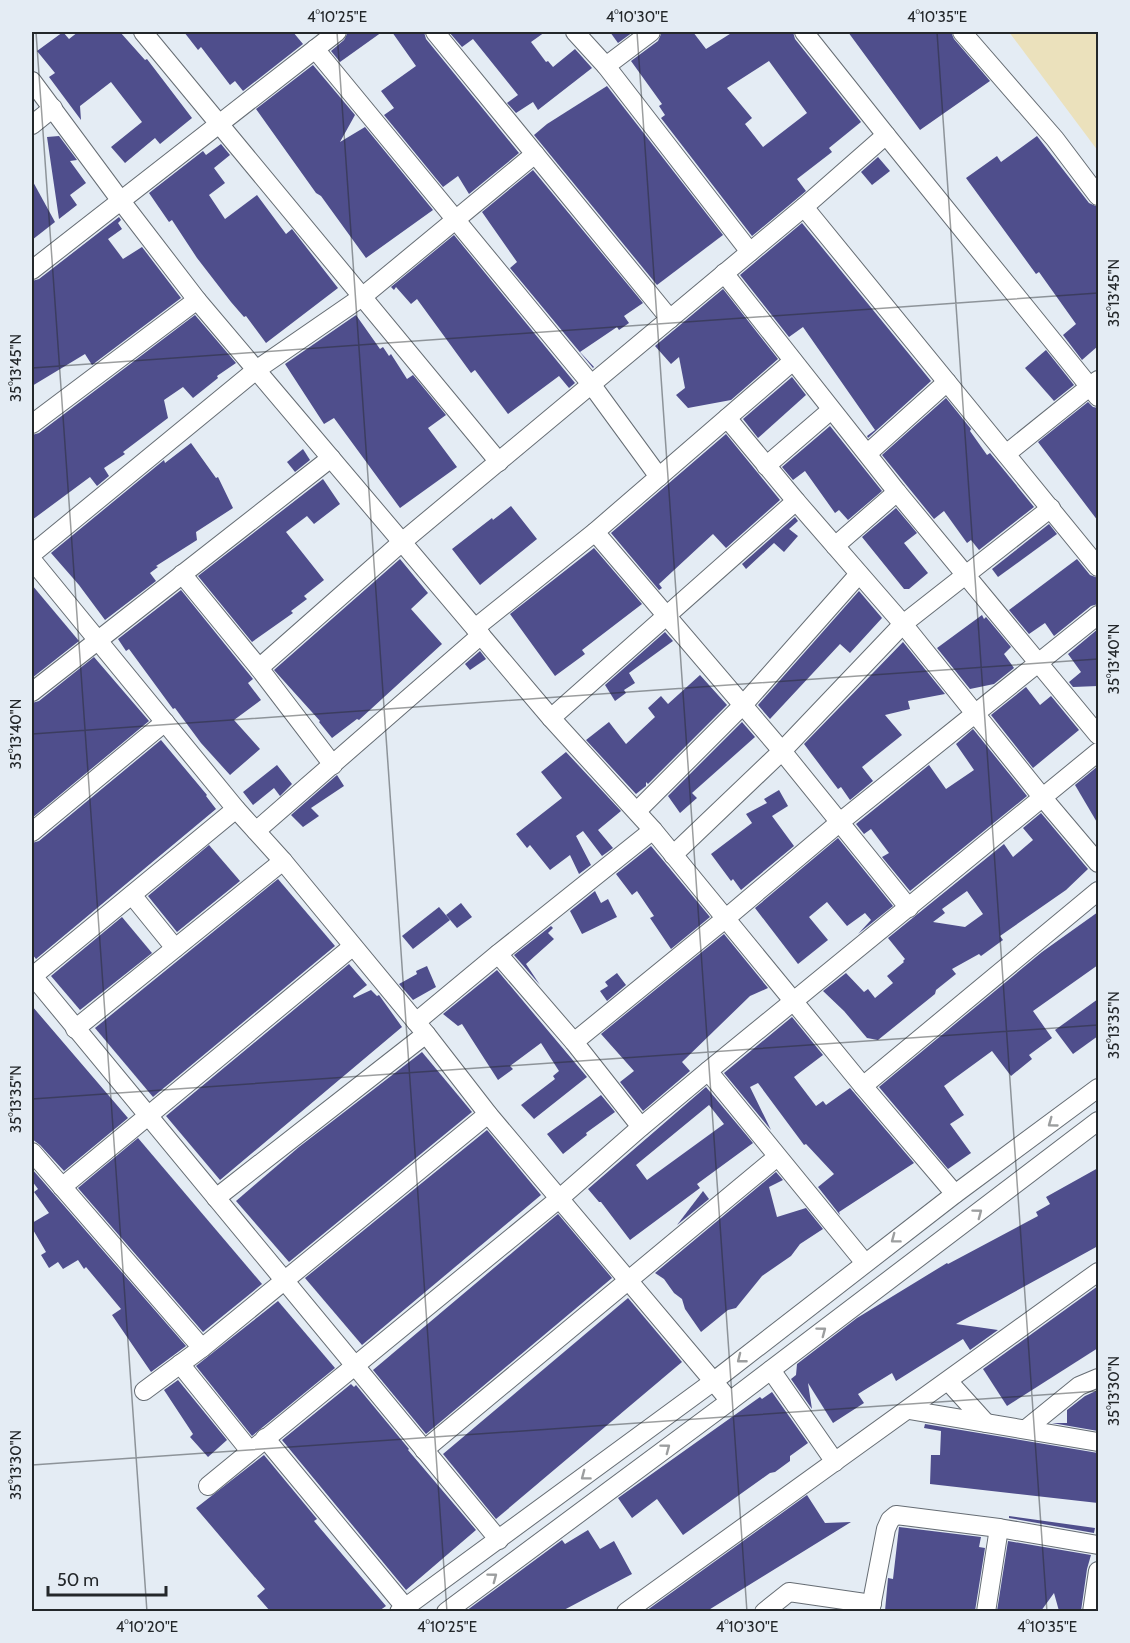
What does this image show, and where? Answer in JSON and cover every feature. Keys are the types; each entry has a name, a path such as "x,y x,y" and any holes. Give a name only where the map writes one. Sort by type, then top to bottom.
{"street":[{"path":"32,270 338,32"},
{"path":"435,32 670,319"},
{"path":"575,32 606,66 750,252"},
{"path":"606,66 651,32"},
{"path":"804,32 886,135 1096,388 1006,454"},
{"path":"962,32 1055,139 1098,196"},
{"path":"150,34 219,124 499,462"},
{"path":"315,49 591,384 659,477"},
{"path":"32,81 121,201 256,370 551,718 636,811 862,1086 955,1194"},
{"path":"32,125 53,108"},
{"path":"259,668 402,542 804,207 886,135"},
{"path":"32,554 256,370 362,297 535,154"},
{"path":"804,207 1098,567"},
{"path":"724,273 897,492 1098,735"},
{"path":"32,424 198,300"},
{"path":"256,831 333,765 478,631 793,361"},
{"path":"868,453 947,382"},
{"path":"766,466 831,410"},
{"path":"727,418 903,624 1098,863"},
{"path":"32,692 331,458"},
{"path":"835,546 897,492"},
{"path":"551,718 796,501"},
{"path":"673,855 782,751 903,624 1051,508"},
{"path":"595,532 782,751 909,908"},
{"path":"32,560 236,809 283,861 421,1028 488,1114 730,1401"},
{"path":"182,574 259,668 333,765"},
{"path":"636,811 743,705 859,574"},
{"path":"574,1042 840,822 1098,615"},
{"path":"32,832 165,722"},
{"path":"208,1486 560,1198 708,1071 1098,752"},
{"path":"236,809 32,975 499,1540"},
{"path":"216,1198 421,1028 498,954 652,830"},
{"path":"75,1029 283,861"},
{"path":"862,1086 1098,891"},
{"path":"132,895 175,948"},
{"path":"62,1187 352,947"},
{"path":"498,954 574,1042 641,1127"},
{"path":"708,1071 865,1263"},
{"path":"265,1438 402,1609 714,1381 955,1194 1098,1088"},
{"path":"446,1611 1095,1130 1074,1107"},
{"path":"144,1391 284,1282 488,1114"},
{"path":"32,1152 202,1348"},
{"path":"424,1450 630,1281 777,1156"},
{"path":"626,1611 909,1410 1098,1272"},
{"path":"180,1364 250,1451"},
{"path":"771,1370 835,1462"},
{"path":"1026,1430 1079,1386 1098,1378"},
{"path":"948,1381 986,1423"},
{"path":"909,1410 1098,1442"},
{"path":"764,1611 789,1592 871,1607 886,1529 890,1520 897,1515 999,1528 1098,1545"},
{"path":"986,1611 999,1528"},
{"path":"1092,1611 1098,1570"},
{"path":"786,1611 789,1592"}],"sand":[{"path":"1009,32 1098,32 1098,151"}],"building":[{"path":"63,32 69,39 78,32 120,32 145,60 147,59 192,118 160,144 155,138 125,163 111,147 142,122 111,82 80,106 81,120 49,77 55,73 37,51"},
{"path":"184,32 293,32 303,44 243,91 235,81 230,85 201,47 198,50"},
{"path":"348,32 382,32 340,62 331,51 344,40"},
{"path":"392,32 424,32 426,39 519,153 469,194 458,176 443,187 384,115 394,108 381,91 416,66"},
{"path":"449,32 545,32 531,42 546,62 548,61 553,67 575,49 592,68 538,110 533,102 516,113 507,103 518,95 473,39 462,47"},
{"path":"610,32 633,32 618,43"},
{"path":"662,32 693,32 706,49 733,32 793,32 795,39 861,122 829,148 832,152 797,179 806,191 752,236 661,118 665,115 659,106 662,104 631,61 658,41","holes":["769,61 807,113 763,147 745,124 752,118 727,88"]},
{"path":"848,32 951,32 954,39 990,81 920,130"},
{"path":"313,65 355,115 340,142 365,127 433,210 366,258 256,109"},
{"path":"607,86 723,235 657,285 534,135 547,124"},
{"path":"59,136 77,160 70,161 86,183 70,195 77,205 59,219 47,137"},
{"path":"1037,136 1089,203 1098,207 1098,346 1082,360 1063,335 1076,324 1039,272 1036,274 966,178 997,156 1001,162"},
{"path":"221,144 230,155 214,168 225,183 209,195 225,219 257,195 286,234 292,229 338,288 266,343 246,316 244,317 231,302 197,258 172,220 169,222 149,193 203,151 206,155"},
{"path":"878,157 890,171 872,185 861,172"},
{"path":"533,170 643,303 624,316 629,323 619,330 617,327 580,352 593,368 510,268 517,262 482,212"},
{"path":"32,180 55,222 32,240"},
{"path":"119,217 121,220 118,223 122,229 108,239 123,259 142,247 181,298 92,365 85,354 32,386 32,281 39,279"},
{"path":"802,223 931,381 868,438 867,436 875,430 803,327 789,337 740,275"},
{"path":"454,235 575,383 569,388 559,376 508,414 475,370 471,373 417,299 411,304 396,287 394,290 391,287"},
{"path":"723,289 778,359 731,400 688,408 676,395 685,388 679,357 671,364 655,346"},
{"path":"195,315 236,363 217,376 218,378 193,398 183,387 164,400 168,418 123,452 125,454 104,468 109,476 97,486 90,477 32,520 32,435 39,433"},
{"path":"356,315 380,349 383,347 389,356 391,354 407,379 413,375 446,415 428,428 457,467 400,508 334,418 324,424 285,364"},
{"path":"1046,350 1074,385 1054,401 1025,368"},
{"path":"792,377 806,395 758,438 743,419"},
{"path":"946,398 971,429 970,431 987,455 990,453 1034,507 979,550 971,540 967,543 944,511 934,519 882,455"},
{"path":"1088,402 1098,408 1098,521 1038,442"},
{"path":"830,426 882,491 848,520 839,510 835,513 805,471 793,480 782,467"},
{"path":"726,434 780,500 726,548 713,534 659,584 662,588 659,590 611,533"},
{"path":"191,443 216,478 218,477 233,508 196,532 197,540 156,566 158,567 150,573 156,581 105,620 51,553 164,460 165,463"},
{"path":"303,449 310,460 295,472 287,462"},
{"path":"323,479 340,504 314,524 307,516 286,532 324,580 304,596 307,599 291,611 293,613 252,642 198,576"},
{"path":"511,506 537,539 480,585 452,549"},
{"path":"896,508 917,533 904,543 928,573 909,589 904,589 862,537"},
{"path":"795,517 798,521 789,529 798,536 784,552 774,543 746,569 742,564"},
{"path":"1049,524 1057,534 998,577 992,569"},
{"path":"594,548 642,604 582,650 585,654 555,676 510,614"},
{"path":"400,559 428,593 411,609 442,644 359,720 357,719 332,738 320,721 274,670"},
{"path":"1077,559 1090,575 1098,578 1098,604 1091,606 1054,636 1045,623 1029,634 1009,610"},
{"path":"32,585 79,641 32,678"},
{"path":"181,590 253,679 248,683 261,700 234,720 260,749 230,775 201,743 175,708 173,709 129,649 126,651 118,639"},
{"path":"859,591 882,618 850,653 840,644 770,719 758,705"},
{"path":"982,615 1011,647 1004,654 1014,668 994,684 970,689 937,648"},
{"path":"1098,629 1098,686 1073,687 1069,682 1081,672 1068,654"},
{"path":"665,632 673,641 629,673 635,683 624,690 626,693 615,701 605,685"},
{"path":"903,642 945,694 908,701 910,709 885,715 902,735 862,767 873,781 850,800 841,787 838,789 804,744"},
{"path":"480,651 486,659 470,670 465,664"},
{"path":"94,657 149,721 32,818 32,703 39,701"},
{"path":"700,675 727,705 636,794 586,740 609,722 626,744 655,717 648,708 661,696 668,704"},
{"path":"1026,687 1040,705 1051,696 1079,730 1033,768 991,715"},
{"path":"742,722 755,737 692,793 697,798 680,813 668,796"},
{"path":"973,729 1027,796 910,891 882,857 889,853 871,829 864,834 856,824 929,765 946,789 974,770 956,744"},
{"path":"161,740 216,809 36,959 32,954 32,843 39,841"},
{"path":"566,752 621,811 598,830 613,848 602,856 583,831 576,836 591,865 579,874 570,855 550,870 530,845 527,848 516,834 562,798 541,772"},
{"path":"277,765 292,784 280,796 274,788 253,805 243,792"},
{"path":"1098,766 1098,824 1075,785"},
{"path":"337,775 344,786 311,808 319,816 303,827 291,815"},
{"path":"779,790 788,806 772,816 794,846 741,890 733,879 731,881 711,854 752,823 746,814 767,803 764,799"},
{"path":"1041,813 1088,869 1066,890 1000,936 1003,940 981,956 979,954 952,969 956,974 878,1040 867,1038 823,991 846,973 864,992 868,989 875,998 893,983 887,976 905,959 888,938 1004,844 1013,857 1033,840 1023,828","holes":["967,891 983,914 965,927 933,922 945,913 942,909"]},
{"path":"838,838 893,906 858,934 871,920 865,913 847,926 827,902 809,917 828,940 798,964 755,908"},
{"path":"209,845 240,881 177,932 148,896"},
{"path":"651,846 710,917 671,949 650,918 654,916 637,891 632,895 616,874"},
{"path":"278,879 335,946 153,1097 95,1028"},
{"path":"595,891 601,903 608,899 617,917 582,934 570,911"},
{"path":"461,903 472,917 457,928 446,915"},
{"path":"439,907 450,920 413,949 402,936"},
{"path":"1098,912 1098,965 1033,1011 1052,1038 1029,1055 1032,1059 1011,1076 992,1051 944,1086 964,1115 950,1124 971,1153 948,1169 879,1087 1042,952"},
{"path":"122,917 152,953 80,1010 51,976"},
{"path":"551,926 553,928 548,933 554,939 526,964 540,985 514,955"},
{"path":"724,934 768,988 750,996 682,1062 690,1071 643,1111 620,1082 634,1071 601,1034"},
{"path":"349,964 367,985 353,996 354,998 371,990 377,996 379,995 402,1027 220,1180 166,1116"},
{"path":"427,966 436,987 413,1000 399,984"},
{"path":"497,970 587,1077 534,1119 521,1105 555,1079 553,1076 559,1071 541,1043 510,1066 513,1069 498,1080 462,1024 458,1026 443,1014"},
{"path":"617,973 626,985 607,1001 600,991 608,986 605,982"},
{"path":"1098,999 1098,1036 1073,1054 1055,1030"},
{"path":"32,1006 128,1118 64,1171 32,1139"},
{"path":"792,1017 823,1055 794,1077 816,1106 823,1101 826,1105 850,1088 914,1163 839,1212 840,1215 818,1187 834,1174 806,1144 804,1145 758,1083 750,1087 771,1130 724,1073"},
{"path":"422,1052 472,1112 289,1262 236,1201 299,1147"},
{"path":"706,1087 753,1143 697,1184 700,1188 630,1240 588,1189","holes":["709,1105 724,1124 647,1180 636,1165"]},
{"path":"601,1095 615,1112 586,1133 587,1135 563,1154 547,1134"},
{"path":"487,1130 541,1195 362,1345 305,1278"},
{"path":"138,1138 262,1284 203,1332 78,1188"},
{"path":"1098,1168 1098,1246 956,1324 998,1330 970,1350 963,1339 896,1381 892,1373 858,1394 864,1403 833,1423 808,1383 812,1409 791,1379 796,1375 797,1364 857,1318 947,1263 1038,1216 1036,1212 1050,1204 1046,1197"},
{"path":"32,1169 186,1346 151,1372 112,1315 121,1309 86,1267 84,1269 78,1260 63,1269 58,1262 49,1268 41,1255 46,1252 32,1228 32,1223 49,1213 34,1192 38,1189 32,1181"},
{"path":"776,1172 783,1180 769,1187 777,1217 806,1208 823,1229 800,1244 791,1256 762,1276 736,1308 728,1310 701,1332 685,1309 682,1299 674,1293 664,1279 655,1273"},
{"path":"703,1191 709,1199 677,1225"},
{"path":"558,1214 612,1278 426,1434 373,1370"},
{"path":"1098,1286 1098,1348 1007,1406 983,1369"},
{"path":"628,1298 682,1362 496,1519 443,1454"},
{"path":"278,1301 335,1368 252,1436 196,1366"},
{"path":"178,1380 227,1440 208,1457 190,1437 193,1434 164,1390"},
{"path":"351,1384 354,1387 356,1385 476,1530 406,1590 282,1440"},
{"path":"1098,1390 1098,1431 1052,1423 1067,1423 1067,1410 1085,1396"},
{"path":"772,1392 808,1443 790,1456 790,1461 683,1535 657,1499 632,1518 618,1498 760,1397 762,1399"},
{"path":"925,1424 1098,1453 1098,1503 930,1484 931,1455 940,1455 941,1431 924,1428"},
{"path":"264,1455 317,1519 314,1521 386,1606 379,1611 270,1611 257,1596 265,1589 196,1508"},
{"path":"807,1495 825,1523 851,1522 707,1611 646,1611"},
{"path":"1009,1516 1095,1528 1094,1533 1009,1518"},
{"path":"899,1527 981,1537 979,1547 985,1548 975,1611 885,1611 888,1578 893,1579"},
{"path":"588,1530 600,1549 614,1541 632,1574 562,1611 466,1611 562,1540 565,1544"},
{"path":"1008,1541 1091,1555 1081,1611 1059,1611 1054,1593 1041,1611 997,1611"}]}
